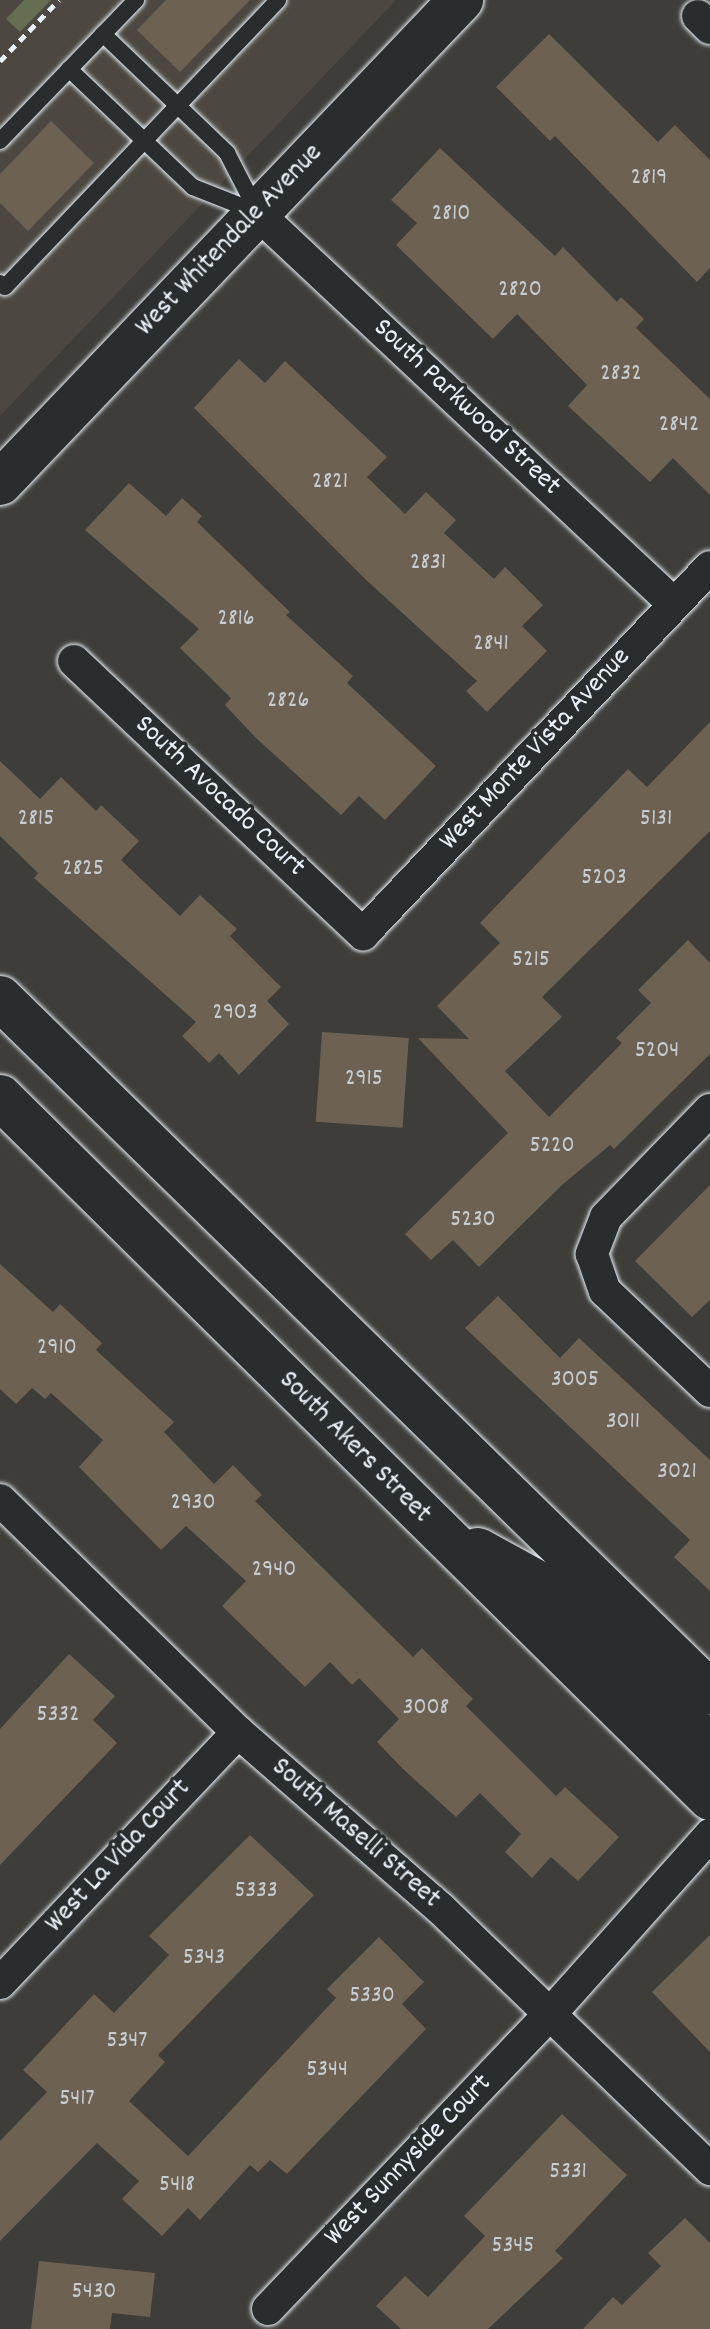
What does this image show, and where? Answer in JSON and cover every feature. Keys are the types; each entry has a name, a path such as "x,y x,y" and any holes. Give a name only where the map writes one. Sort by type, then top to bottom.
{"main road":[{"name":"West Whitendale Avenue","path":"0,483 461,0"},
{"path":"0,998 710,1692"},
{"name":"South Akers Street","path":"0,1097 710,1798"},
{"path":"428,1521 547,1588 710,1746"}],"street":[{"name":"South Parkwood Street","path":"257,213 674,604"},
{"name":"West Monte Vista Avenue","path":"363,934 710,567"},
{"name":"South Avocado Court","path":"74,661 363,934"},
{"path":"710,1110 606,1217 592,1254 605,1291 710,1391"},
{"name":"South Maselli Street","path":"0,1500 238,1732 551,2013 710,2169"},
{"name":"West La Vida Court","path":"0,1983 238,1732"},
{"name":"West Sunnyside Court","path":"268,2309 551,2013 710,1835"}],"lane":[{"path":"0,141 136,0"},
{"path":"0,283 5,287 278,0"},
{"path":"103,34 227,153 257,213"},
{"path":"69,69 193,187 257,213"}],"path":[{"path":"0,61 59,0"}],"shaded area":[{"path":"0,0 396,0 0,416"}],"green space":[{"path":"24,0 51,0 20,32 6,19"}],"building":[{"path":"166,0 250,0 180,72 137,30"},
{"path":"549,34 658,142 675,125 710,160 710,268 697,282 555,136 550,141 496,87"},
{"path":"51,121 94,163 28,231 0,203 0,174"},
{"path":"440,148 555,256 563,247 617,302 621,297 644,319 636,328 710,399 710,495 673,458 650,482 568,406 587,385 517,314 493,339 396,245 417,223 391,200"},
{"path":"239,359 265,383 285,361 387,457 367,477 405,514 426,492 456,520 444,533 494,579 505,567 543,605 522,626 547,651 487,712 466,691 477,681 364,578 194,408"},
{"path":"129,483 166,516 182,498 202,516 197,522 290,612 286,615 353,676 347,683 436,766 385,820 359,796 341,815 256,738 225,705 231,698 180,648 199,629 85,530"},
{"path":"710,722 710,831 542,997 562,1017 505,1071 549,1117 622,1043 616,1038 651,1003 638,990 688,940 710,963 710,1054 614,1149 610,1145 562,1185 479,1267 453,1240 431,1260 405,1234 508,1133 418,1038 469,1039 437,1006 500,943 480,923 628,769 647,787"},
{"path":"0,761 40,799 61,777 96,811 101,805 139,841 121,860 180,916 200,895 237,929 230,936 281,987 267,1001 289,1024 239,1075 219,1053 209,1063 182,1036 196,1022 34,878 38,873 0,836"},
{"path":"322,1032 409,1038 403,1128 316,1122"},
{"path":"710,1185 710,1300 692,1317 635,1261"},
{"path":"0,1264 53,1312 60,1304 102,1343 96,1350 174,1422 164,1432 214,1484 233,1465 262,1495 255,1501 413,1657 422,1648 473,1699 466,1706 556,1796 565,1787 619,1837 578,1881 551,1857 532,1878 505,1852 521,1834 480,1793 456,1817 377,1742 399,1719 359,1678 352,1685 330,1662 305,1687 222,1606 246,1581 186,1526 161,1550 79,1467 103,1440 51,1393 45,1399 32,1388 16,1404 0,1389"},
{"path":"498,1296 560,1358 579,1338 710,1460 710,1591 674,1557 690,1540 465,1328"},
{"path":"69,1654 115,1696 93,1720 117,1743 0,1865 0,1729"},
{"path":"250,1835 314,1895 158,2055 165,2062 129,2101 188,2156 336,1998 327,1989 379,1937 424,1982 402,2004 426,2029 287,2174 270,2160 258,2172 250,2165 200,2220 188,2208 162,2236 122,2199 139,2181 97,2143 0,2241 0,2141 47,2092 23,2070 94,1994 114,2013 169,1955 149,1936"},
{"path":"710,1935 710,2052 652,1992"},
{"path":"562,2114 627,2175 555,2251 563,2258 488,2329 401,2329 376,2306 405,2276 428,2297 485,2236 464,2216"},
{"path":"685,2218 710,2243 710,2329 583,2329 613,2297 622,2305 661,2266 648,2253"},
{"path":"39,2261 155,2273 150,2317 112,2313 110,2329 31,2329"}]}
